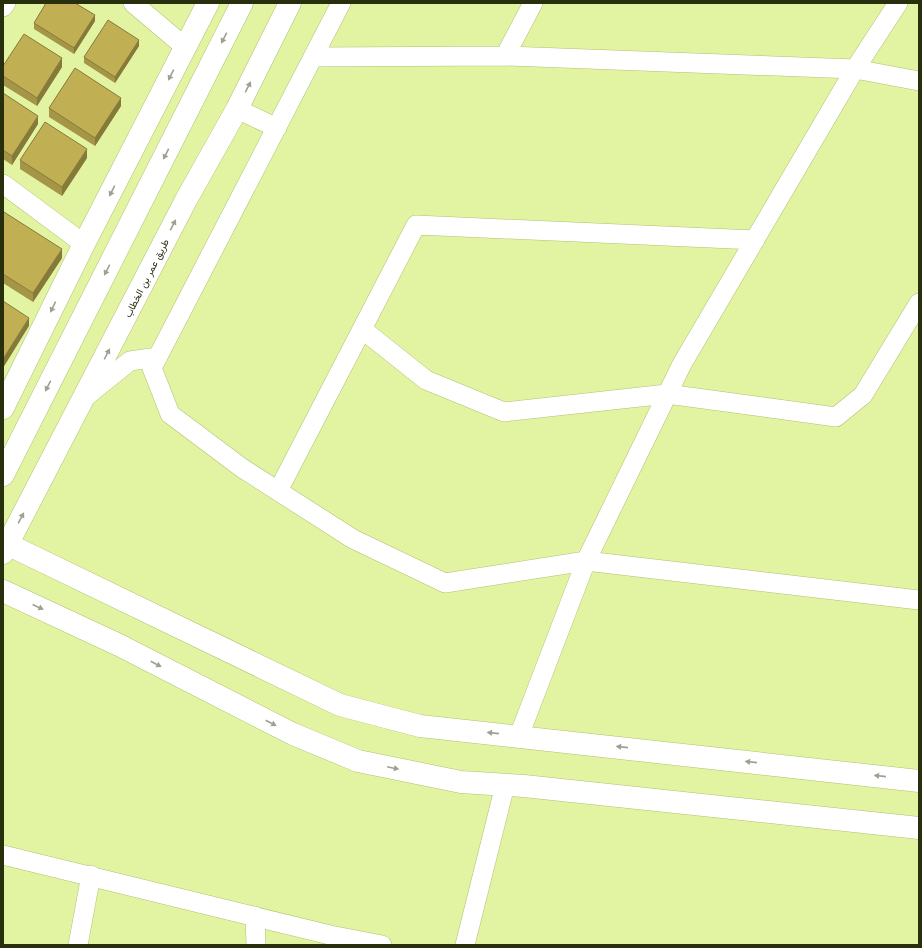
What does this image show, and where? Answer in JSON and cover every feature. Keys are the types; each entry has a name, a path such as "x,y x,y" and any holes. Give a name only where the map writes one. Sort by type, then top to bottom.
{"street":[{"path":"3,8 6,3"},
{"path":"133,3 186,47"},
{"path":"4,402 208,3"},
{"path":"3,475 242,3"},
{"name":"طريق عمر بن الخطاب","path":"5,549 186,200 237,109 290,3"},
{"path":"341,3 152,368 170,414 242,468 353,538 445,583 586,561 919,600"},
{"path":"505,56 533,3"},
{"path":"519,736 586,561 682,364 855,69 898,3"},
{"path":"314,57 505,56 855,69 919,80"},
{"path":"237,109 277,128"},
{"path":"3,184 84,244"},
{"path":"278,491 416,224 755,240"},
{"path":"362,329 426,380 504,412 668,394 836,417 863,395 919,303"},
{"path":"84,398 130,361 158,357"},
{"path":"5,549 340,705 420,726 919,781"},
{"path":"3,591 119,645 293,734 358,761 461,782 505,785 919,828"},
{"path":"465,945 505,785"},
{"path":"3,855 91,875 330,935 382,945"},
{"path":"78,945 91,875"},
{"path":"256,916 256,945"}],"building":[{"path":"46,3 75,3 95,15 74,48 34,23"},
{"path":"108,20 139,40 115,77 84,57"},
{"path":"24,34 62,58 37,98 3,76 3,66"},
{"path":"75,68 121,98 95,138 49,108"},
{"path":"3,93 38,116 12,156 3,150"},
{"path":"45,122 87,149 62,187 20,160"},
{"path":"4,212 62,249 33,293 3,274"},
{"path":"3,301 29,318 3,359"}]}
